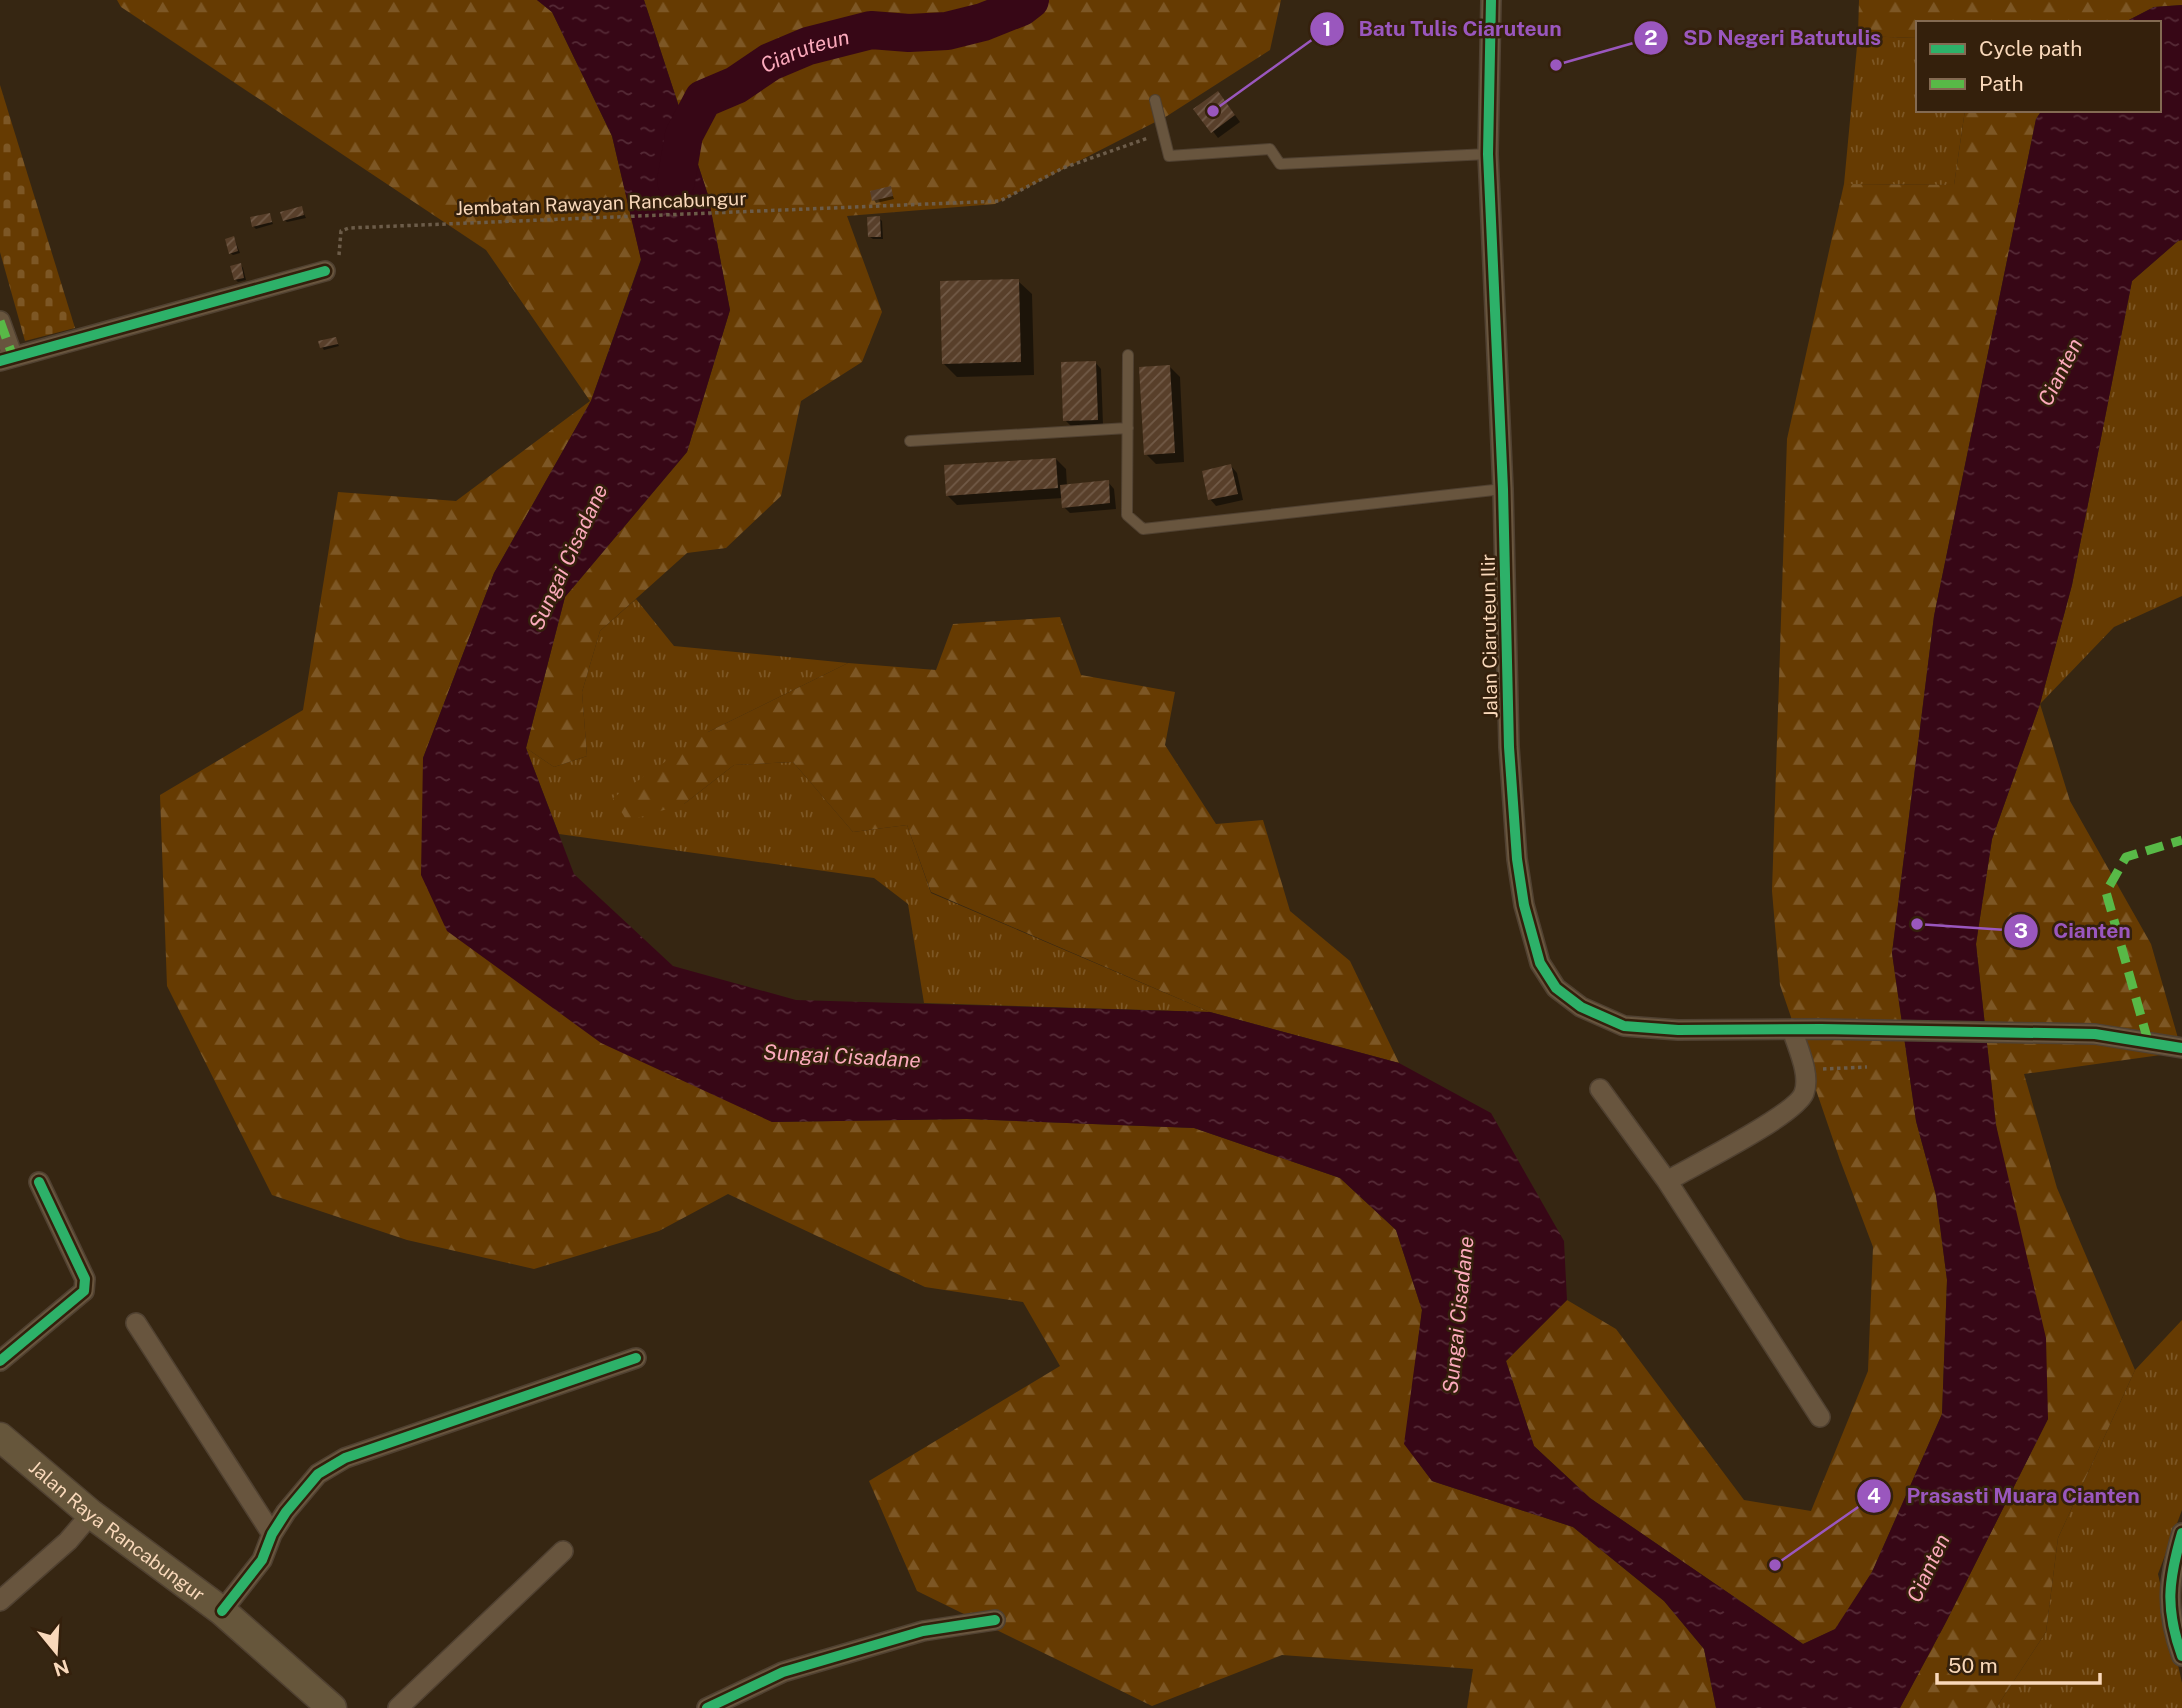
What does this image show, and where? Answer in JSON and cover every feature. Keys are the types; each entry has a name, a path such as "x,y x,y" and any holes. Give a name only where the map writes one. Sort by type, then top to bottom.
{"main road":[{"name":"Jalan Raya Rancabungur","path":"0,1437 91,1514 222,1611 332,1708"}],"street":[{"name":"Jalan Ciaruteun Ilir","path":"1491,0 1488,154 1503,489 1509,747 1516,847 1524,905 1540,963 1556,988 1581,1007 1624,1026 1678,1030 1821,1029 2095,1034 2182,1048"},
{"path":"0,321 7,359 326,271"},
{"path":"1667,1181 1757,1132 1798,1102 1804,1093 1804,1070 1792,1029"},
{"path":"1600,1089 1667,1181 1821,1418"},
{"path":"0,1362 84,1290 85,1279 39,1182"},
{"path":"136,1323 272,1534"},
{"path":"222,1611 262,1560 272,1534 286,1512 318,1474 345,1458 636,1358"},
{"path":"0,1601 68,1541 91,1514"},
{"path":"2182,1533 2172,1569 2169,1601 2173,1630 2182,1656"},
{"path":"398,1708 563,1552"},
{"path":"707,1708 783,1672 923,1631 995,1620"}],"lane":[{"path":"1155,100 1169,156 1270,149 1280,164 1488,154"},
{"path":"1128,355 1127,515 1143,529 1503,489"},
{"path":"910,441 1128,428"}],"path":[{"path":"1804,1070 1867,1067"}],"green space":[{"path":"117,0 537,0 552,12 612,136 641,259 591,401 494,573 423,758 772,1122 967,1119 1194,1128 1340,1178 1396,1230 1422,1310 1405,1444 1432,1481 1573,1527 1664,1601 1704,1649 1716,1708 1467,1708 1473,1669 1282,1655 1152,1706 917,1591 869,1481 1060,1366 1023,1302 925,1287 728,1194 659,1231 534,1269 407,1240 272,1195 167,986 160,795 303,710 338,492 456,501 590,401 486,250 121,7"},
{"path":"644,0 1281,0 1270,50 1167,116 995,204 847,216 882,312 862,362 801,401 781,496 726,548 687,553 600,631 582,692 587,756 554,767 526,748 565,597 687,452 730,310 708,195"},
{"path":"1859,0 2182,0 2182,5 2154,7 2127,21 1916,21 1916,38 1858,36"},
{"path":"1858,36 1916,38 1916,112 1965,112 1954,185 1844,184"},
{"path":"0,85 75,328 25,341 0,252"},
{"path":"1965,112 2041,112 2036,119 1934,616 1892,953 1916,1121 1936,1195 1947,1280 1942,1414 1872,1572 1836,1629 1803,1644 1590,1498 1534,1446 1506,1361 1567,1300 1616,1329 1744,1500 1811,1511 1868,1371 1873,1247 1780,985 1772,891 1787,439 1844,184 1954,185"},
{"path":"2182,240 2182,596 2114,627 2040,704 2072,585 2132,281"},
{"path":"636,599 674,646 848,663 708,732 684,804 734,765 793,762 853,832 907,825 931,893 1210,1012 924,1003 908,904 874,878 559,834 526,748 554,767 587,756 582,692 600,631"},
{"path":"1060,617 1081,675 1175,692 1165,745 1216,824 1263,820 1290,911 1350,961 1399,1063 1210,1012 931,892 907,825 853,832 793,762 734,765 684,804 627,821 613,798 708,732 848,663 936,670 953,624"},
{"path":"2040,704 2070,801 2151,944 2182,1052 2024,1074 2057,1188 2135,1370 2058,1538 2046,1632 1996,1708 1900,1708 2048,1419 1996,1125 1976,944 1992,839"},
{"path":"2182,1320 2182,1510 2158,1574 2182,1683 2182,1708 1996,1708 2046,1632 2058,1538 2135,1370"}],"water":[{"name":"Sungai Cisadane","path":"537,0 644,0 708,195 730,310 687,452 565,597 526,748 574,874 673,966 796,1000 1210,1012 1399,1063 1491,1113 1564,1241 1567,1300 1506,1361 1534,1446 1590,1498 1803,1644 1835,1629 1872,1572 1942,1414 1947,1280 1936,1195 1916,1121 1892,953 1934,616 2036,119 2041,112 2161,112 2161,21 2127,21 2154,7 2182,5 2182,240 2132,281 2072,585 2040,704 1992,839 1976,944 1996,1125 2046,1338 2048,1419 1900,1708 1716,1708 1704,1649 1664,1601 1573,1527 1432,1481 1404,1444 1422,1310 1396,1230 1340,1178 1194,1128 967,1119 772,1122 601,1043 447,931 421,875 423,758 494,573 591,401 641,260 612,136 552,12"}],"building":[{"path":"1218,91 1235,115 1211,133 1193,109"},
{"path":"891,186 893,196 872,201 870,191"},
{"path":"302,206 304,215 283,221 280,212"},
{"path":"270,213 272,222 252,227 250,217"},
{"path":"880,216 881,237 868,237 867,217"},
{"path":"234,236 238,251 229,254 225,239"},
{"path":"241,263 244,278 234,280 230,266"},
{"path":"1019,279 1021,362 942,364 940,281"},
{"path":"336,337 338,344 320,348 318,341"},
{"path":"1096,361 1098,420 1063,421 1061,362"},
{"path":"1170,365 1175,453 1144,455 1139,367"},
{"path":"1056,458 1058,488 946,496 944,465"},
{"path":"1231,464 1238,494 1208,500 1202,471"},
{"path":"1109,480 1110,503 1062,508 1060,485"}],"waterway":[{"name":"Ciaruteun","path":"676,181 684,135 703,99 736,85 770,62 808,46 871,30 909,33 947,31 983,22 1021,7 1030,0"}],"marked path":[{"path":"0,321 13,357"},
{"path":"2148,1041 2106,892 2126,857 2182,840"}],"cycle path":[{"path":"1491,0 1488,154 1503,489 1509,747 1517,859 1524,905 1540,963 1556,988 1581,1007 1624,1026 1678,1030 1821,1029 2095,1034 2182,1048"},
{"path":"0,361 325,271"},
{"path":"0,1361 84,1291 85,1279 39,1182"},
{"path":"222,1611 262,1560 272,1534 286,1512 318,1474 345,1458 636,1358"},
{"path":"2182,1533 2170,1595 2173,1624 2182,1656"},
{"path":"707,1708 783,1672 923,1631 995,1620"}],"place":[{"name":"SD Negeri Batutulis","path":"1556,65"},
{"name":"Batu Tulis Ciaruteun","path":"1213,111"},
{"name":"Cianten","path":"1917,924"},
{"name":"Prasasti Muara Cianten","path":"1775,1565"}]}
